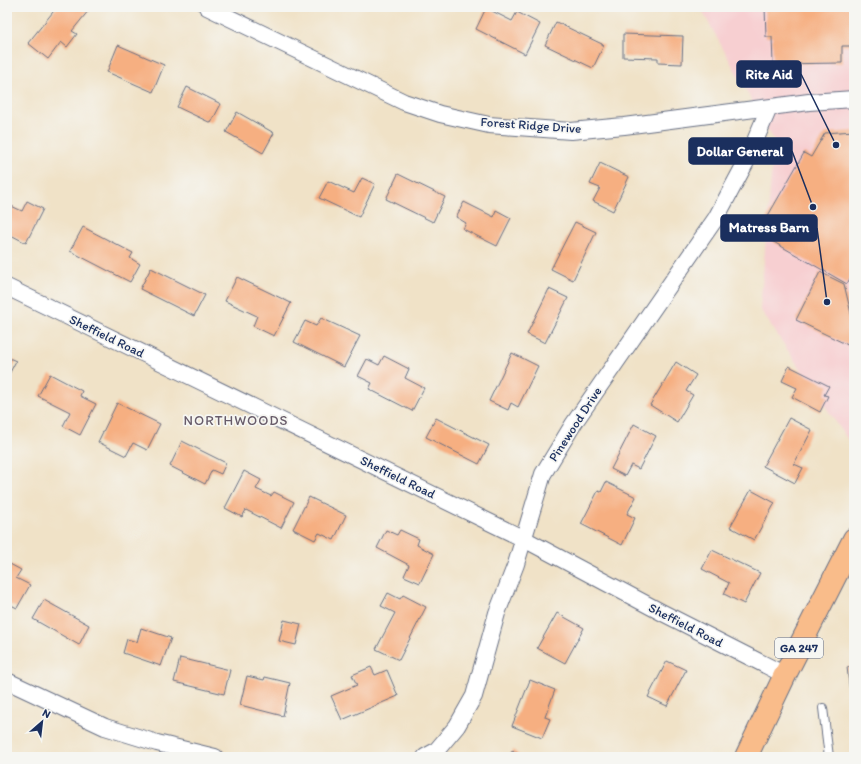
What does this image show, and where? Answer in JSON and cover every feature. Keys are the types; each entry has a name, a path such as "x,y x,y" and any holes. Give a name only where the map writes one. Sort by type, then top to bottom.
{"main road":[{"name":"GA 247","path":"746,757 785,675 854,541"}],"street":[{"name":"Forest Ridge Drive","path":"207,7 404,102 440,114 489,125 571,131 809,102 854,99"},
{"name":"Pinewood Drive","path":"425,757 436,750 457,726 474,696 497,613 524,538 542,474 574,423 716,218 746,162 769,108"},
{"name":"Sheffield Road","path":"7,287 524,538 661,612 785,675"},
{"path":"7,681 105,727 157,743 215,757"}],"lane":[{"path":"823,708 829,757"}],"shaded area":[{"path":"700,7 854,7 854,449 760,309 774,141"}],"building":[{"path":"57,7 85,7 89,10 72,31 77,34 67,47 61,42 48,59 28,43"},
{"path":"765,7 854,7 854,31 851,31 851,46 842,46 842,63 773,64 772,37 766,37"},
{"path":"486,8 512,21 517,12 540,24 525,54 476,29"},
{"path":"556,22 604,45 593,68 545,45"},
{"path":"623,34 683,36 682,64 658,63 658,58 623,57"},
{"path":"118,45 164,65 153,92 107,72"},
{"path":"187,87 221,104 211,123 177,107"},
{"path":"237,112 274,133 263,153 226,132"},
{"path":"854,131 854,271 847,284 758,233 804,153 811,157 825,133"},
{"path":"600,163 629,177 613,211 593,201 600,188 590,184"},
{"path":"398,174 445,197 433,222 386,199"},
{"path":"362,178 375,184 359,217 319,198 328,181 354,193"},
{"path":"27,201 43,209 26,243 7,233 7,204 22,211"},
{"path":"464,202 494,217 496,210 511,218 497,246 463,229 466,223 456,217"},
{"path":"575,222 596,232 573,280 551,269"},
{"path":"83,227 133,253 130,258 140,264 130,282 70,251"},
{"path":"151,268 205,295 194,316 140,289"},
{"path":"820,272 844,284 854,326 854,348 796,320"},
{"path":"237,277 291,303 274,336 253,326 257,316 225,301"},
{"path":"549,289 568,298 545,343 527,334"},
{"path":"321,318 360,336 344,367 294,342 305,321 316,326"},
{"path":"512,353 538,366 518,407 511,403 508,410 489,401"},
{"path":"384,356 409,369 405,378 424,388 412,411 369,389 372,383 358,376 367,359 379,365"},
{"path":"7,357 16,361 7,378"},
{"path":"676,362 696,375 686,391 693,395 677,422 650,405"},
{"path":"789,366 829,386 824,395 828,396 820,412 792,397 797,388 782,381"},
{"path":"50,374 82,391 80,396 96,404 80,435 63,426 70,412 38,396"},
{"path":"117,403 160,424 147,450 133,443 126,456 98,442"},
{"path":"436,418 489,445 479,464 426,437"},
{"path":"789,418 812,430 794,464 803,468 795,483 763,466"},
{"path":"634,424 656,436 639,469 631,465 625,476 611,469"},
{"path":"182,441 226,463 221,474 212,470 205,484 170,466"},
{"path":"244,471 261,480 256,489 271,496 274,492 294,502 281,528 246,510 242,517 225,508"},
{"path":"606,482 636,497 627,514 635,518 622,545 581,524 598,491 601,492"},
{"path":"751,490 775,503 754,540 730,527"},
{"path":"309,497 346,515 334,540 319,533 315,540 293,529"},
{"path":"386,530 397,535 400,530 419,539 417,545 434,554 420,583 404,576 409,565 377,548"},
{"path":"712,550 760,573 744,604 724,594 729,583 702,569"},
{"path":"10,564 21,570 16,578 30,585 17,608 7,603 7,571"},
{"path":"388,593 400,599 403,595 426,607 399,660 376,649 395,613 381,606"},
{"path":"44,600 89,625 79,645 33,619"},
{"path":"557,613 584,628 565,663 537,648"},
{"path":"284,620 301,624 296,645 279,641"},
{"path":"141,628 171,638 161,666 123,653 127,639 137,642"},
{"path":"180,658 230,670 224,694 174,682"},
{"path":"667,661 686,670 667,706 648,697"},
{"path":"854,666 854,718 853,718 847,667"},
{"path":"371,667 375,675 387,670 398,696 342,720 331,696 357,685 352,675"},
{"path":"247,676 264,680 265,677 290,683 283,716 240,705"},
{"path":"530,680 555,690 545,717 550,719 542,738 512,726"},
{"path":"513,750 521,757 508,757"}],"place":[{"name":"Rite Aid","path":"836,145"},
{"name":"Dollar General","path":"813,207"},
{"name":"Matress Barn","path":"827,302"}],"district":[{"name":"NORTHWOODS","path":"236,420"}]}
